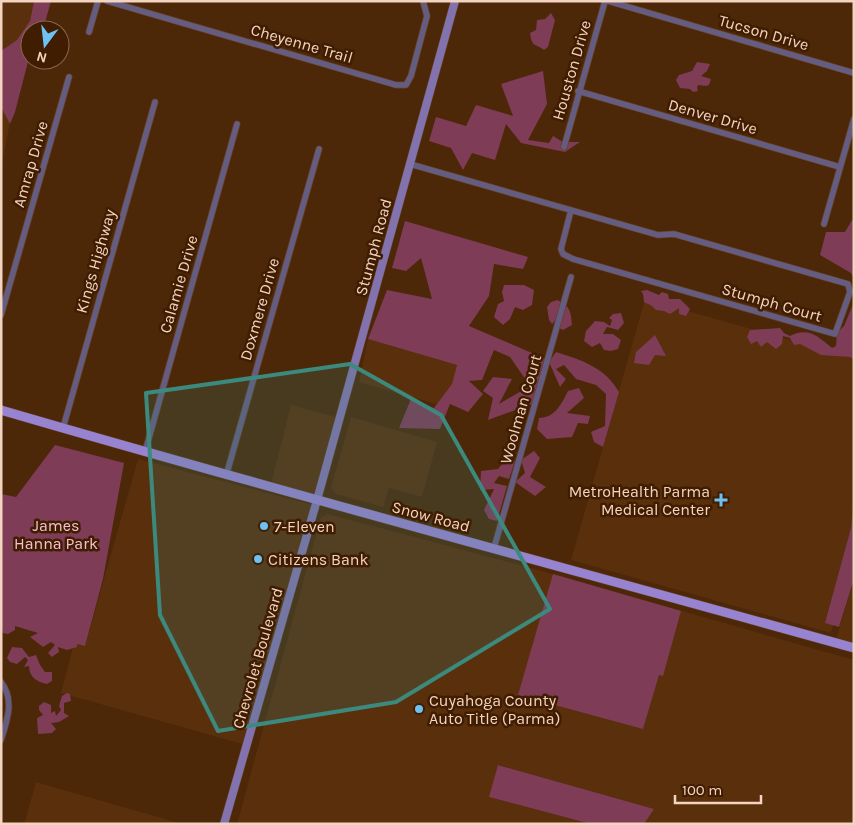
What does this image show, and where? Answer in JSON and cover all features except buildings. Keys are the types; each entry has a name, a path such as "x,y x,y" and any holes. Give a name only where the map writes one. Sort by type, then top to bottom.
{"main road":[{"name":"Stumph Road","path":"317,500 455,1"},
{"name":"Snow Road","path":"1,410 226,476 854,648"},
{"name":"Chevrolet Boulevard","path":"224,824 317,500"}],"street":[{"path":"89,32 98,1"},
{"name":"Cheyenne Trail","path":"107,1 396,85 406,85 411,76 427,16 423,1"},
{"name":"Tucson Drive","path":"606,1 854,73"},
{"name":"Houston Drive","path":"564,147 578,91 606,1"},
{"name":"Amrap Drive","path":"1,316 69,78"},
{"name":"Denver Drive","path":"578,91 840,167"},
{"name":"Kings Highway","path":"63,428 155,102"},
{"path":"824,224 854,119"},
{"name":"Calamie Drive","path":"145,452 237,124"},
{"name":"Doxmere Drive","path":"226,476 319,149"},
{"name":"Stumph Court","path":"410,164 571,210 658,235 674,234 848,284 850,292 835,334 563,254 561,249 571,210"},
{"name":"Woolman Court","path":"494,548 571,277"},
{"path":"1,740 9,709 9,698 3,684"}],"highlighted area":[{"path":"350,364 441,415 550,609 396,702 218,731 160,615 146,393"}],"shaded area":[{"path":"1,1 34,1 30,20 20,20 20,70 1,168"},
{"name":"MetroHealth Parma Medical Center","path":"645,299 854,358 854,553 831,633 571,560"},
{"path":"368,339 458,365 446,407 359,382"},
{"path":"291,405 336,417 315,495 271,484"},
{"path":"351,417 437,442 422,497 389,488 383,507 336,494 331,488"},
{"path":"138,459 313,505 242,744 61,693 74,643 85,646"},
{"path":"328,514 553,574 854,660 854,824 644,824 653,809 499,765 489,797 591,824 237,824 321,517"},
{"path":"854,579 854,644 836,640"},
{"path":"36,782 183,824 24,824"}],"green space":[{"path":"34,1 51,1 46,20 30,20"},
{"path":"551,13 555,20 548,47 544,50 533,43 530,33 536,30 537,20 545,19"},
{"path":"20,36 20,70 26,70 10,124 1,107 1,51 17,40"},
{"path":"697,62 710,64 707,71 701,76 711,79 709,85 698,85 698,91 693,92 690,89 680,88 676,80 679,75 692,71"},
{"path":"543,71 547,104 528,140 549,143 553,136 563,142 580,142 565,152 521,143 506,124 495,160 472,153 463,170 451,148 429,141 436,117 466,126 476,105 513,116 501,84"},
{"path":"852,220 854,221 854,280 851,273 820,255 826,232 845,232"},
{"path":"405,221 528,257 523,269 494,264 489,296 469,326 546,359 532,404 488,420 493,398 483,391 493,377 512,379 499,404 530,386 510,357 494,350 482,380 469,381 483,394 468,412 450,404 440,429 399,428 411,399 434,408 452,384 457,365 368,339 387,290 432,299 421,258 406,271 392,268"},
{"path":"504,285 524,285 534,290 532,305 523,310 515,307 510,319 503,325 494,317 498,304 504,301 502,292"},
{"path":"647,290 659,295 662,292 668,294 669,299 680,299 690,309 686,316 679,314 679,308 670,314 656,310 644,302 641,291"},
{"path":"557,300 565,304 571,316 572,325 563,330 557,327 557,319 552,324 549,320 547,307 551,302"},
{"path":"854,302 854,359 850,357 821,355 800,344 794,345 790,338 783,336 782,344 776,349 767,342 761,347 757,341 751,344 747,337 750,330 780,328 790,336 802,332 813,334 832,348 836,346 837,333 844,326"},
{"path":"621,313 624,323 618,330 607,327 603,334 613,334 621,340 618,349 604,350 600,343 592,347 584,341 586,331 595,321 604,322 610,326 612,320 609,318 613,314"},
{"path":"655,335 666,356 655,355 649,365 634,363 636,352"},
{"path":"556,352 600,370 619,392 603,447 594,442 591,432 605,426 606,394 596,385 576,379 564,365 556,369 566,379 560,387 549,362"},
{"path":"579,388 584,398 567,413 590,416 588,424 578,423 572,437 547,439 537,429 539,418 554,413 568,391"},
{"name":"James Hanna Park","path":"55,445 124,463 103,579 85,646 77,644 77,647 67,650 58,647 59,652 52,657 48,653 55,645 51,642 43,647 30,637 38,633 15,626 15,630 8,634 3,633 1,626 1,494 16,497"},
{"path":"534,451 540,458 530,477 546,487 535,496 515,482 525,473 521,460"},
{"path":"506,459 515,461 509,479 499,476 494,483 507,486 497,521 489,519 484,510 494,489 480,490 481,471 498,469"},
{"path":"854,501 854,579 839,627 825,623 851,528"},
{"path":"553,574 681,611 663,676 659,675 643,729 518,695"},
{"path":"12,647 22,648 29,657 36,655 45,672 52,672 52,681 47,684 34,678 30,673 29,666 24,667 28,660 25,657 17,664 10,662 7,658"},
{"path":"67,693 70,694 71,701 64,703 64,713 69,716 59,722 51,723 56,729 52,733 38,734 37,718 43,715 39,710 39,706 44,702 51,705 51,713 55,711 56,716 61,710 59,706 62,696"},
{"path":"498,765 654,809 644,824 591,824 489,797"}],"place":[{"name":"MetroHealth Parma Medical Center","path":"721,500"},
{"name":"7-Eleven","path":"264,526"},
{"name":"Citizens Bank","path":"258,559"},
{"name":"Cuyahoga County Auto Title (Parma)","path":"419,709"}]}
